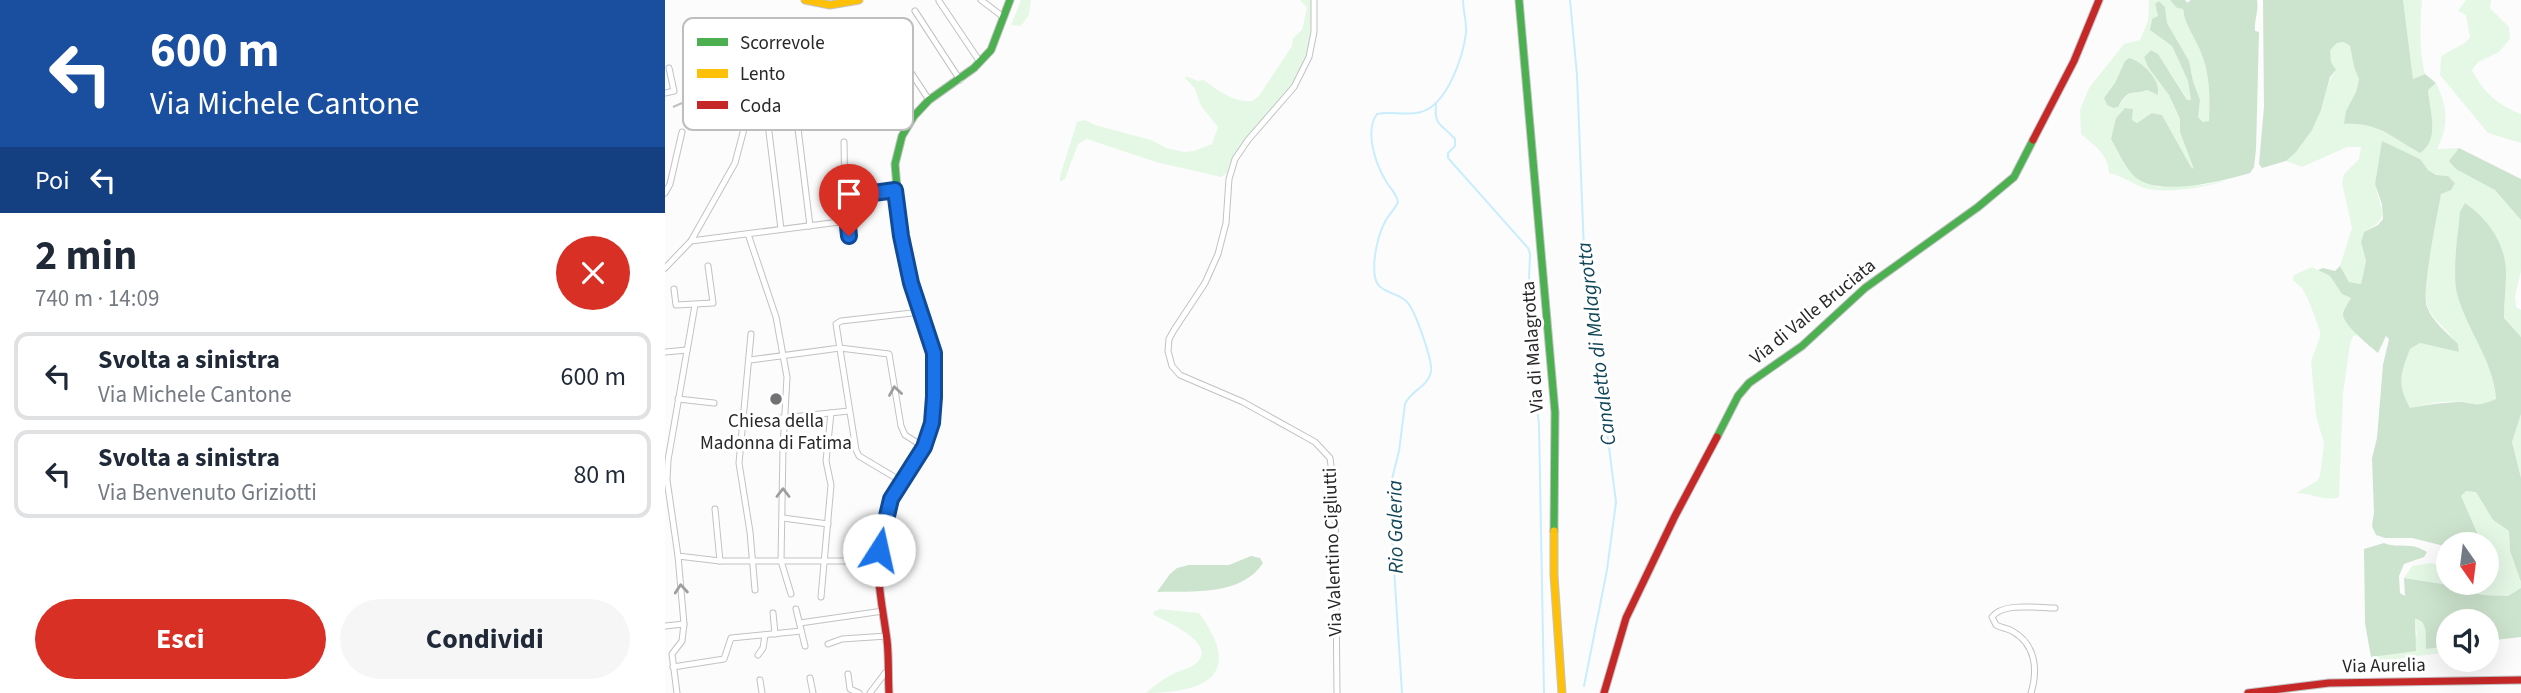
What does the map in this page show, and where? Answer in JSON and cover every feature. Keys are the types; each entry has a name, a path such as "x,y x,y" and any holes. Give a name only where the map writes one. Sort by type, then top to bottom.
{"main road":[{"path":"805,0 830,5 859,0"},
{"path":"913,120 929,100 960,80 980,62 993,45 1010,0"},
{"name":"Via di Malagrotta","path":"1519,0 1553,390 1554,575 1562,693"},
{"name":"Via di Valle Bruciata","path":"1604,693 1623,624 1739,394 1749,383 1802,346 1865,288 1978,207 2014,177 2078,52 2099,0"},
{"path":"889,693 887,636 877,580 879,555 888,505 924,447 934,410 934,353 911,283 895,190 895,164 904,131"},
{"name":"Via Aurelia","path":"2248,693 2338,683 2521,680"},
{"name":"Via Aurelia","path":"2291,693 2356,687 2521,685"}],"street":[{"path":"981,0 1002,16"},
{"name":"Via Valentino Cigliutti","path":"1314,0 1313,45 1305,68 1294,88 1248,140 1235,159 1229,178 1226,223 1217,254 1205,283 1169,339 1168,351 1172,366 1180,375 1239,400 1315,442 1330,458 1335,496 1337,693"},
{"path":"939,1 980,62"},
{"path":"915,11 960,80"},
{"path":"665,93 674,91 669,68"},
{"path":"913,75 929,100"},
{"path":"665,268 691,241 735,163 744,130"},
{"path":"769,130 781,229"},
{"path":"798,130 810,226"},
{"path":"665,193 683,131"},
{"path":"844,142 849,236"},
{"path":"845,197 895,190"},
{"path":"691,241 847,220"},
{"path":"748,234 776,317 787,377 781,561 791,594"},
{"path":"674,289 676,306 713,303 708,266"},
{"path":"677,693 672,654 682,640 684,624 667,480 695,305"},
{"path":"901,481 859,456 849,411 837,323 921,312"},
{"path":"751,334 739,463 754,561 755,590"},
{"path":"750,360 840,348 889,355 901,426 905,435 924,447"},
{"path":"665,352 687,350"},
{"path":"678,399 714,403"},
{"path":"743,422 849,411"},
{"path":"821,597 831,485 826,461 831,413"},
{"path":"665,435 673,434"},
{"path":"715,509 720,561"},
{"path":"783,518 828,524"},
{"path":"665,537 675,536"},
{"path":"678,556 720,561 854,561 879,555"},
{"path":"2031,693 2036,668 2032,654 2014,632 1996,625 1993,616 2007,609 2055,608"},
{"path":"796,609 805,646"},
{"path":"800,623 883,611"},
{"path":"773,613 775,634"},
{"path":"665,626 684,624"},
{"path":"673,667 724,659 731,638 801,632"},
{"path":"758,655 763,648 765,635"},
{"path":"828,644 842,639 887,636"},
{"path":"870,693 885,673 888,673"},
{"path":"848,674 850,689 859,693"},
{"path":"810,678 813,693"},
{"path":"760,680 762,693"},
{"path":"665,684 675,683"}],"green space":[{"path":"1021,0 1031,0 1029,15 1021,26 1011,25"},
{"path":"1300,0 1312,0 1309,42 1301,72 1238,149 1227,173 1221,177 1156,162 1087,139 1078,144 1065,179 1060,182 1077,122 1085,120 1184,152 1212,144 1218,127 1201,106 1195,89 1185,76 1198,81 1204,80 1232,98 1252,101 1259,96 1292,46 1293,38 1302,30 1307,8"},
{"path":"2149,0 2170,0 2177,8 2183,9 2206,68 2209,122 2203,122 2198,117 2200,100 2189,61 2167,23 2165,7 2159,1 2155,4 2158,17 2152,19 2150,30 2172,46 2188,81 2191,100 2188,101 2158,54 2151,50 2144,57 2148,67 2169,95 2180,119 2181,132 2195,170 2162,115 2152,113 2137,123 2132,120 2133,109 2125,108 2116,118 2111,139 2135,174 2159,187 2203,185 2227,180 2185,189 2144,188 2109,173 2104,156 2081,134 2080,110 2089,88 2124,44 2140,40 2148,21","holes":["2125,61 2134,61 2152,76 2158,95 2147,90 2131,93 2118,107 2107,105 2104,98 2115,84"]},
{"path":"2170,0 2185,0 2187,3 2191,0 2257,0 2255,31 2259,32 2256,149 2254,167 2250,173 2191,186 2158,186 2144,183 2134,176 2125,164 2111,139 2116,118 2125,108 2133,109 2132,120 2137,123 2152,113 2162,115 2194,169 2180,132 2180,119 2169,95 2148,67 2144,57 2151,50 2158,54 2187,100 2191,100 2188,81 2172,46 2150,30 2152,19 2158,16 2155,4 2159,1 2165,7 2167,23 2189,61 2200,100 2198,117 2203,122 2209,121 2206,67 2183,9 2177,8"},
{"path":"2263,0 2403,0 2413,79 2425,74 2436,83 2428,90 2432,133 2426,147 2420,153 2376,128 2344,124 2346,111 2356,92 2359,79 2350,46 2344,42 2337,43 2330,50 2331,62 2336,70 2330,77 2312,130 2286,161 2262,168 2259,164 2264,107"},
{"path":"2403,0 2422,0 2421,37 2425,74 2413,79"},
{"path":"2466,0 2491,0 2490,8 2509,27 2510,39 2499,52 2478,62 2472,70 2492,97 2521,114 2521,143 2488,133 2440,75 2441,57 2470,37 2466,15 2458,11"},
{"path":"2344,42 2350,46 2359,78 2356,92 2346,111 2345,124 2367,126 2385,132 2420,153 2432,118 2428,90 2436,83 2445,108 2444,132 2437,149 2459,148 2450,161 2495,190 2521,220 2521,271 2515,296 2516,307 2521,310 2521,337 2504,318 2506,271 2466,204 2459,223 2458,246 2462,272 2486,354 2496,400 2479,405 2443,402 2410,409 2400,389 2403,366 2410,349 2420,343 2459,352 2454,340 2431,314 2426,299 2441,193 2451,190 2455,183 2448,176 2436,175 2428,170 2420,159 2382,142 2376,181 2382,215 2380,221 2364,232 2361,242 2366,261 2361,284 2349,282 2340,266 2352,228 2342,183 2344,174 2359,159 2361,147 2347,147 2302,167 2286,161 2302,144 2314,125 2336,70 2329,50 2337,43"},
{"path":"2129,58 2150,72 2157,83 2158,95 2147,90 2130,93 2118,107 2113,108 2107,105 2104,98"},
{"path":"2382,141 2420,159 2428,170 2436,175 2448,176 2455,183 2451,190 2441,194 2428,270 2426,299 2429,312 2458,344 2459,352 2420,343 2410,349 2401,379 2410,408 2457,402 2479,404 2496,399 2490,371 2457,293 2456,253 2460,212 2465,203 2488,225 2503,252 2506,273 2504,318 2521,337 2521,414 2512,442 2521,478 2521,582 2510,551 2509,531 2493,520 2476,492 2466,491 2461,496 2477,532 2436,532 2436,544 2412,538 2385,538 2376,535 2372,526 2372,458 2377,438 2383,365 2389,339 2386,336 2378,353 2358,335 2343,314 2351,298 2342,294 2330,276 2318,270 2323,268 2335,271 2340,266 2349,282 2361,284 2366,261 2361,242 2364,232 2378,225 2383,219 2382,204 2375,184"},
{"path":"2459,148 2521,179 2521,220 2495,190 2456,169 2449,161"},
{"path":"2312,267 2330,276 2342,294 2351,298 2345,318 2358,335 2353,336 2350,344 2343,394 2339,497 2334,498 2296,493 2317,481 2320,476 2324,443 2316,416 2311,361 2320,331 2308,299 2302,288 2293,280 2294,275"},
{"path":"2521,414 2521,478 2512,442"},
{"path":"2466,491 2476,492 2493,520 2509,531 2510,551 2521,588 2508,596 2482,595 2499,595 2499,532 2477,532 2461,496"},
{"path":"2384,543 2415,547 2427,552 2424,557 2404,564 2399,576 2400,593 2405,596 2404,578 2436,583 2436,595 2508,596 2521,588 2521,637 2499,640 2499,609 2436,609 2436,648 2426,649 2424,626 2415,619 2416,651 2371,657 2365,623 2364,549"},
{"path":"1251,556 1260,558 1263,563 1254,574 1243,581 1215,590 1157,592 1177,568 1189,565 1229,565"},
{"path":"2436,564 2436,583 2404,578 2412,566"},
{"path":"1160,609 1199,613 1212,634 1218,651 1218,665 1212,676 1201,684 1168,692 1146,693 1169,676 1194,665 1201,658 1202,650 1190,636 1154,615 1153,612"},
{"path":"2415,619 2424,627 2426,649 2436,648 2436,654 2373,662 2371,657 2388,654 2417,636"}],"waterway":[{"name":"Rio Galeria","path":"1402,693 1391,483 1399,451 1405,404 1426,382 1431,366 1423,336 1407,302 1380,287 1375,277 1374,263 1378,240 1386,220 1398,202 1376,158 1372,130 1377,114 1421,112 1439,100 1452,79 1464,43 1466,29 1463,0"},
{"name":"Canaletto di Malagrotta","path":"1570,0 1577,75 1584,251 1616,502 1607,570 1584,686"},
{"path":"1436,104 1437,121 1455,139 1455,146 1448,153 1448,158 1528,248 1530,254 1527,329 1539,424 1544,693"}],"railway":[{"path":"673,107 683,103"}],"traffic: fast":[{"path":"913,118 929,100 974,68 991,50 1010,0"},
{"path":"1519,0 1555,412 1554,531"},
{"path":"906,130 895,164 901,236 911,283 931,344"},
{"path":"1717,437 1738,396 1749,383 1802,346 1865,288 1978,207 2014,177 2033,140"}],"traffic: slow":[{"path":"805,0 830,5 859,0"},
{"path":"1554,531 1554,575 1562,693"}],"traffic: jam":[{"path":"2033,140 2074,61 2099,0"},
{"path":"889,693 888,646 881,600 879,548 888,510 923,448 931,425 936,382 931,344"},
{"path":"1604,693 1626,618 1717,437"},
{"path":"2248,693 2329,683 2521,680"}],"place":[{"name":"Chiesa della Madonna di Fatima","path":"776,399"}],"route":[{"path":"849,236 845,197 895,190 911,283 934,353 932,423 919,457 888,505 879,550"}]}
